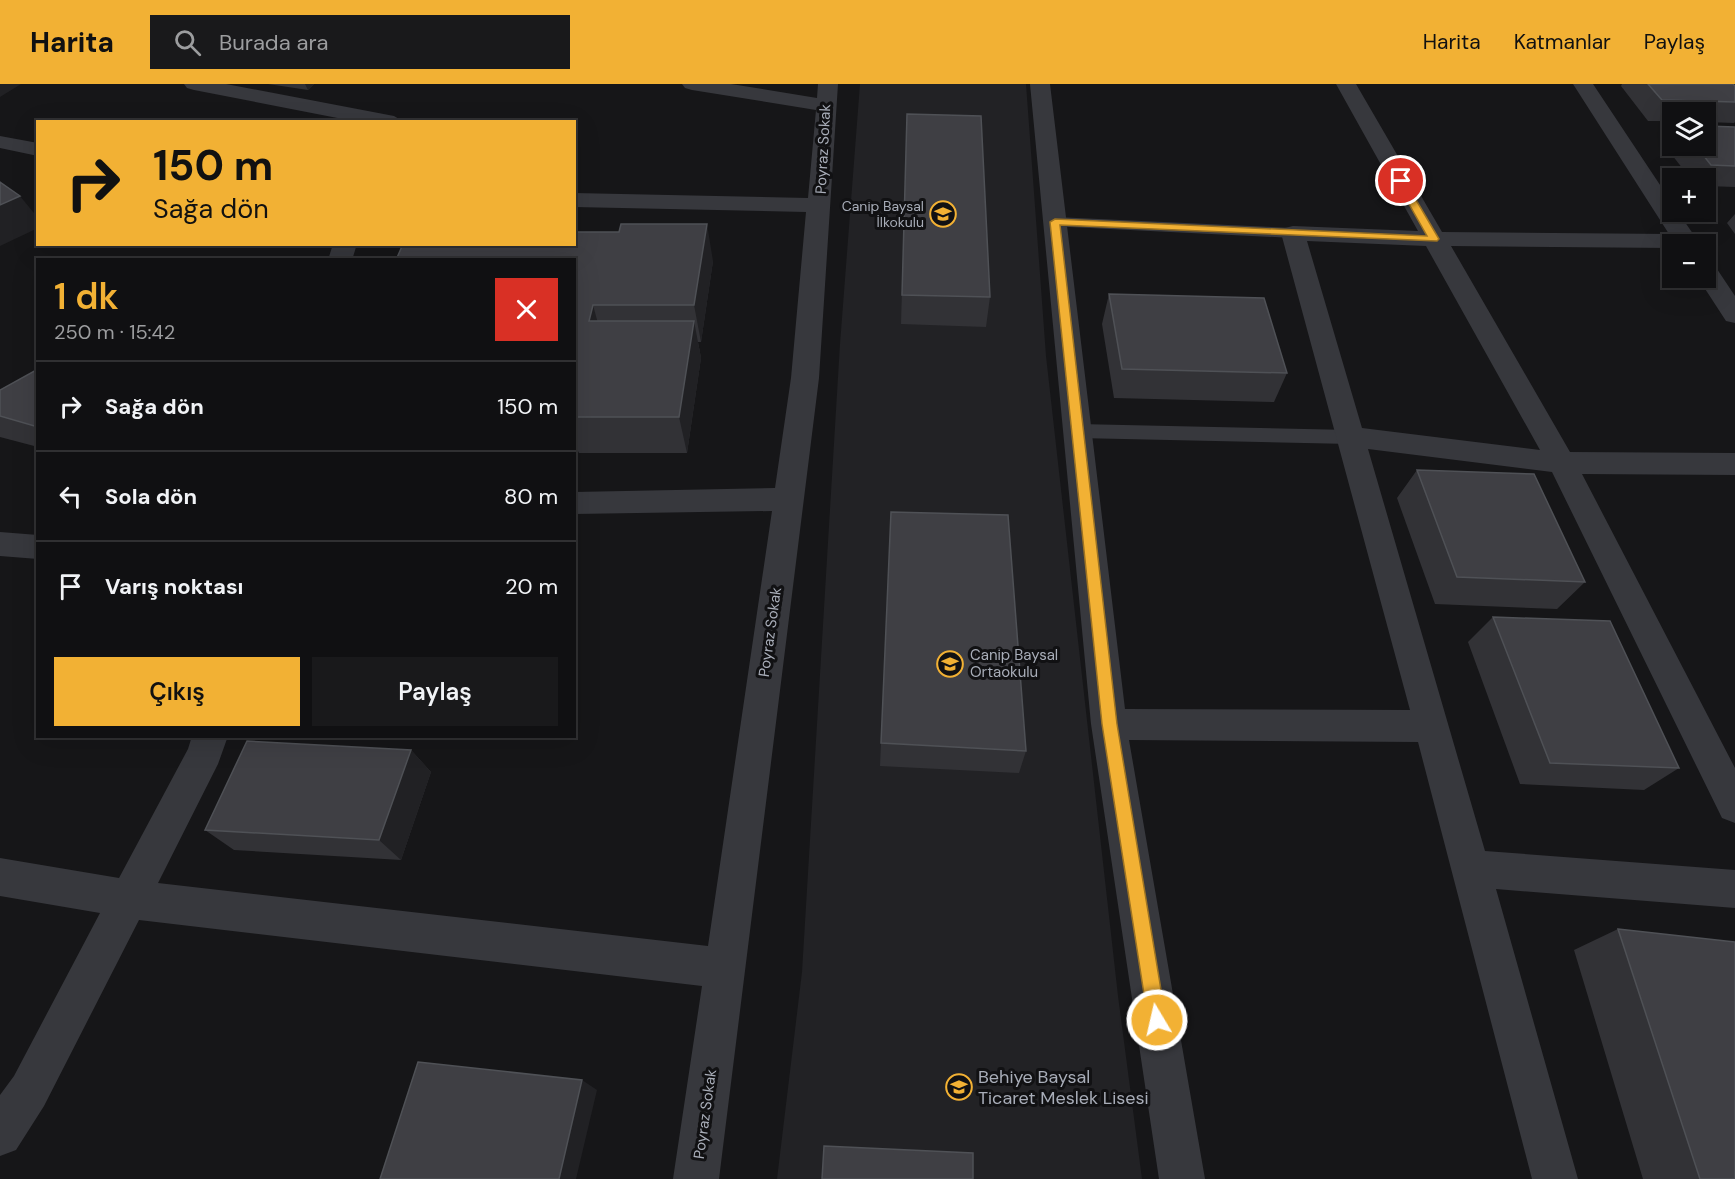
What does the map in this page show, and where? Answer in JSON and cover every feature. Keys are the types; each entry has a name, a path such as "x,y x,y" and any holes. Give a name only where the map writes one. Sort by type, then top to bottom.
{"street":[{"path":"195,84 384,120"},
{"path":"692,84 826,94"},
{"path":"1040,84 1109,724 1182,1179"},
{"path":"1346,84 1562,464 1735,806"},
{"path":"1583,84 1681,234"},
{"name":"Poyraz Sokak","path":"696,1179 805,378 826,94"},
{"path":"0,142 36,150"},
{"path":"576,200 819,205"},
{"path":"1555,1179 1473,869 1430,726 1293,233 1434,239 1662,243"},
{"path":"1716,284 1732,306"},
{"path":"1351,437 1562,464 1735,464"},
{"path":"576,503 788,499"},
{"path":"0,544 36,547"},
{"path":"1109,724 1430,726"},
{"path":"0,1134 30,1091 205,753 209,738"},
{"path":"1473,869 1735,888"},
{"path":"0,877 129,899 725,968"}],"lane":[{"path":"1055,222 1293,233"},
{"path":"1078,431 1351,437"}],"shaded area":[{"path":"860,84 1026,84 1046,356 1118,996 1142,1179 777,1179 802,972 840,344"}],"building":[{"path":"1648,84 1733,84 1735,102 1662,100"},
{"path":"907,114 981,116 990,297 902,295"},
{"path":"1716,126 1735,127 1735,166 1711,165 1704,156 1716,156"},
{"path":"0,182 20,196 0,205"},
{"path":"621,224 707,224 694,305 593,305 589,321 694,321 679,417 576,417 576,258 397,258 402,246 576,246 576,232 619,232"},
{"path":"1109,294 1264,298 1287,373 1122,369"},
{"path":"36,370 36,426 0,416 0,390"},
{"path":"1417,470 1534,474 1585,582 1457,577"},
{"path":"891,512 1008,515 1026,751 881,743"},
{"path":"1493,617 1610,621 1679,768 1550,763"},
{"path":"247,741 411,750 379,840 205,830"},
{"path":"1618,929 1735,942 1735,1179 1700,1179"},
{"path":"418,1062 582,1080 559,1179 380,1179"},
{"path":"824,1146 973,1153 973,1179 822,1179"}],"place":[{"name":"Canip Baysal İlkokulu","path":"943,214"},
{"name":"Canip Baysal Ortaokulu","path":"950,664"},
{"name":"Behiye Baysal Ticaret Meslek Lisesi","path":"959,1087"}],"route":[{"path":"1157,1020 1109,724 1055,222 1434,239 1401,181"}]}
